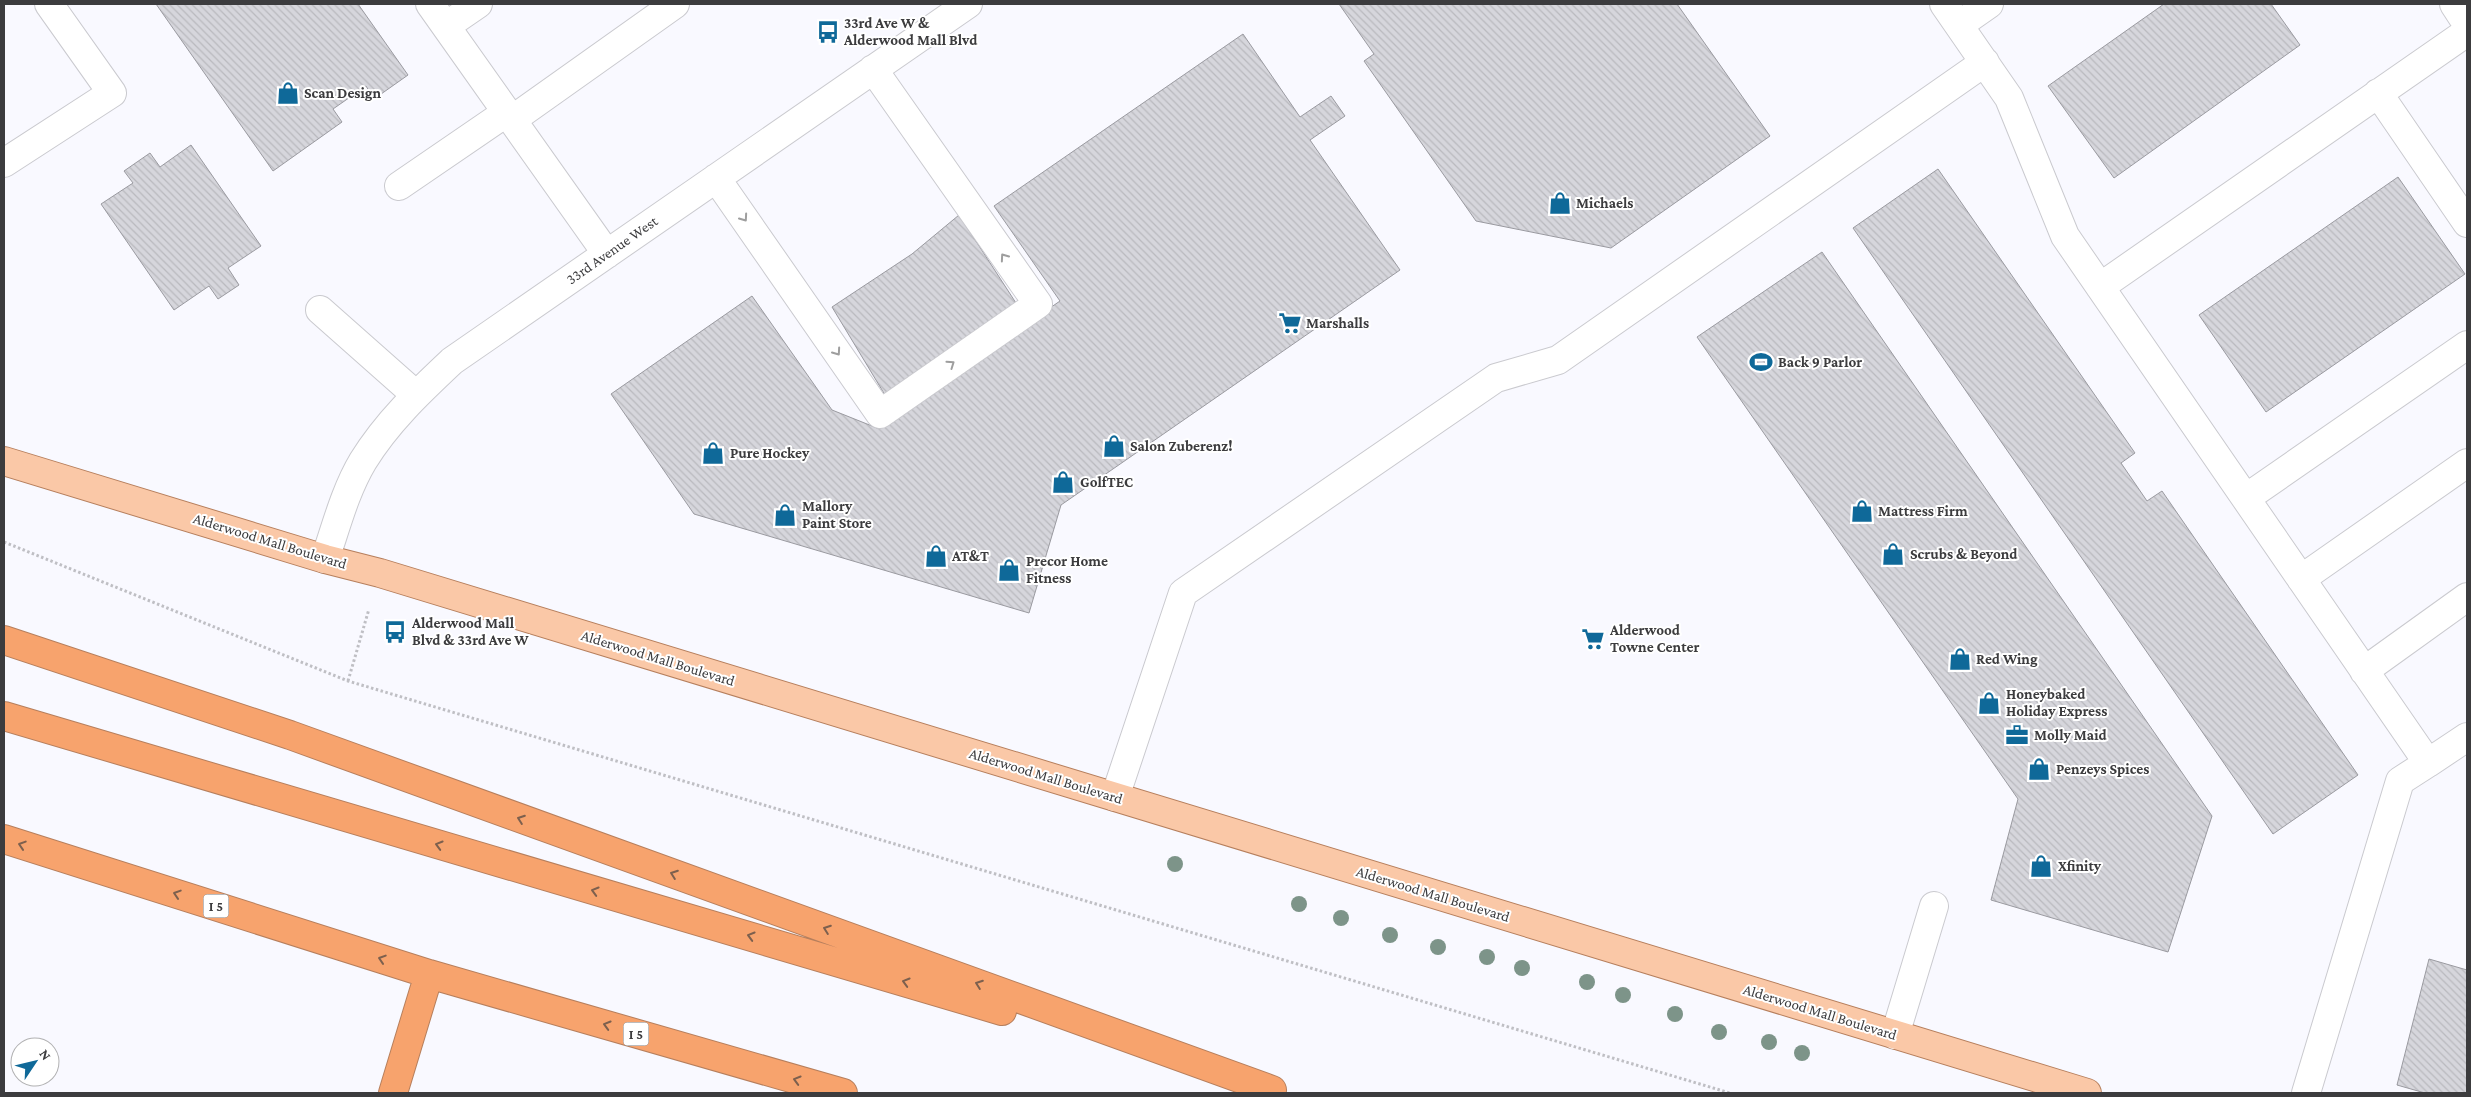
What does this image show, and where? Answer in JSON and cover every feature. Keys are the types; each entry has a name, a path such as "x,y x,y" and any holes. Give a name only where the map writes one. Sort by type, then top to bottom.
{"highway":[{"path":"4,640 290,735 1277,1092"},
{"path":"4,716 1277,1092"},
{"name":"I 5","path":"4,839 429,974 844,1093"},
{"path":"393,1093 429,974"}],"main road":[{"name":"Alderwood Mall Boulevard","path":"4,461 326,559 390,576 2087,1093"}],"street":[{"path":"4,163 112,93 50,4"},
{"path":"430,4 510,115 606,254"},
{"path":"446,26 478,4"},
{"path":"399,186 510,115 675,4"},
{"name":"33rd Avenue West","path":"326,559 343,506 362,462 399,411 452,361 968,4"},
{"path":"1988,4 1952,14 2009,98 2065,236 2428,763"},
{"path":"2454,4 2467,24"},
{"path":"2100,287 2467,32"},
{"path":"1115,797 1183,593 1496,378 1558,360 1985,62"},
{"path":"716,178 880,414 1038,304 873,69"},
{"path":"2378,93 2467,223"},
{"path":"320,310 416,395"},
{"path":"2246,498 2467,345"},
{"path":"2301,579 2467,463"},
{"path":"2364,671 2467,598"},
{"path":"2306,1093 2400,781 2467,737"},
{"path":"1895,1035 1934,906"}],"path":[{"path":"4,542 348,681 1730,1093"},
{"path":"348,681 369,609"}],"building":[{"name":"Scan Design","path":"156,4 358,4 408,75 374,99 366,86 333,109 342,122 273,171"},
{"path":"1339,4 1677,4 1770,136 1611,248 1476,221 1364,61 1374,54"},
{"path":"2164,4 2271,4 2300,45 2114,178 2048,86"},
{"path":"1243,34 1300,117 1331,96 1345,116 1310,140 1400,270 1061,505 1029,613 694,514 611,394 752,296 832,410 877,428 1060,301 994,206"},
{"path":"191,145 261,246 228,268 239,285 218,299 209,286 174,310 101,204 133,183 124,171 150,153 160,167"},
{"path":"1938,169 2135,453 2121,463 2147,501 2162,491 2358,775 2273,834 1853,228"},
{"path":"2398,177 2465,274 2266,412 2199,315"},
{"path":"959,215 1016,303 885,395 832,307 912,254"},
{"path":"1822,252 2212,816 2168,952 1991,900 2018,799 1697,337"},
{"path":"2429,959 2467,970 2467,1093 2425,1093 2397,1085"}],"place":[{"name":"33rd Ave W & Alderwood Mall Blvd","path":"828,32"},
{"name":"Scan Design","path":"288,93"},
{"name":"Michaels","path":"1560,203"},
{"name":"Marshalls","path":"1290,323"},
{"name":"Back 9 Parlor","path":"1761,362"},
{"name":"Salon Zuberenz!","path":"1114,446"},
{"name":"Pure Hockey","path":"713,453"},
{"name":"GolfTEC","path":"1063,482"},
{"name":"Mattress Firm","path":"1862,511"},
{"name":"Mallory Paint Store","path":"785,515"},
{"name":"Scrubs & Beyond","path":"1893,554"},
{"name":"AT&T","path":"936,556"},
{"name":"Precor Home Fitness","path":"1009,570"},
{"name":"Alderwood Mall Blvd & 33rd Ave W","path":"395,632"},
{"name":"Alderwood Towne Center","path":"1593,639"},
{"name":"Red Wing","path":"1960,659"},
{"name":"Honeybaked Holiday Express","path":"1989,703"},
{"name":"Molly Maid","path":"2017,735"},
{"name":"Penzeys Spices","path":"2039,769"},
{"name":"Xfinity","path":"2041,866"}]}
